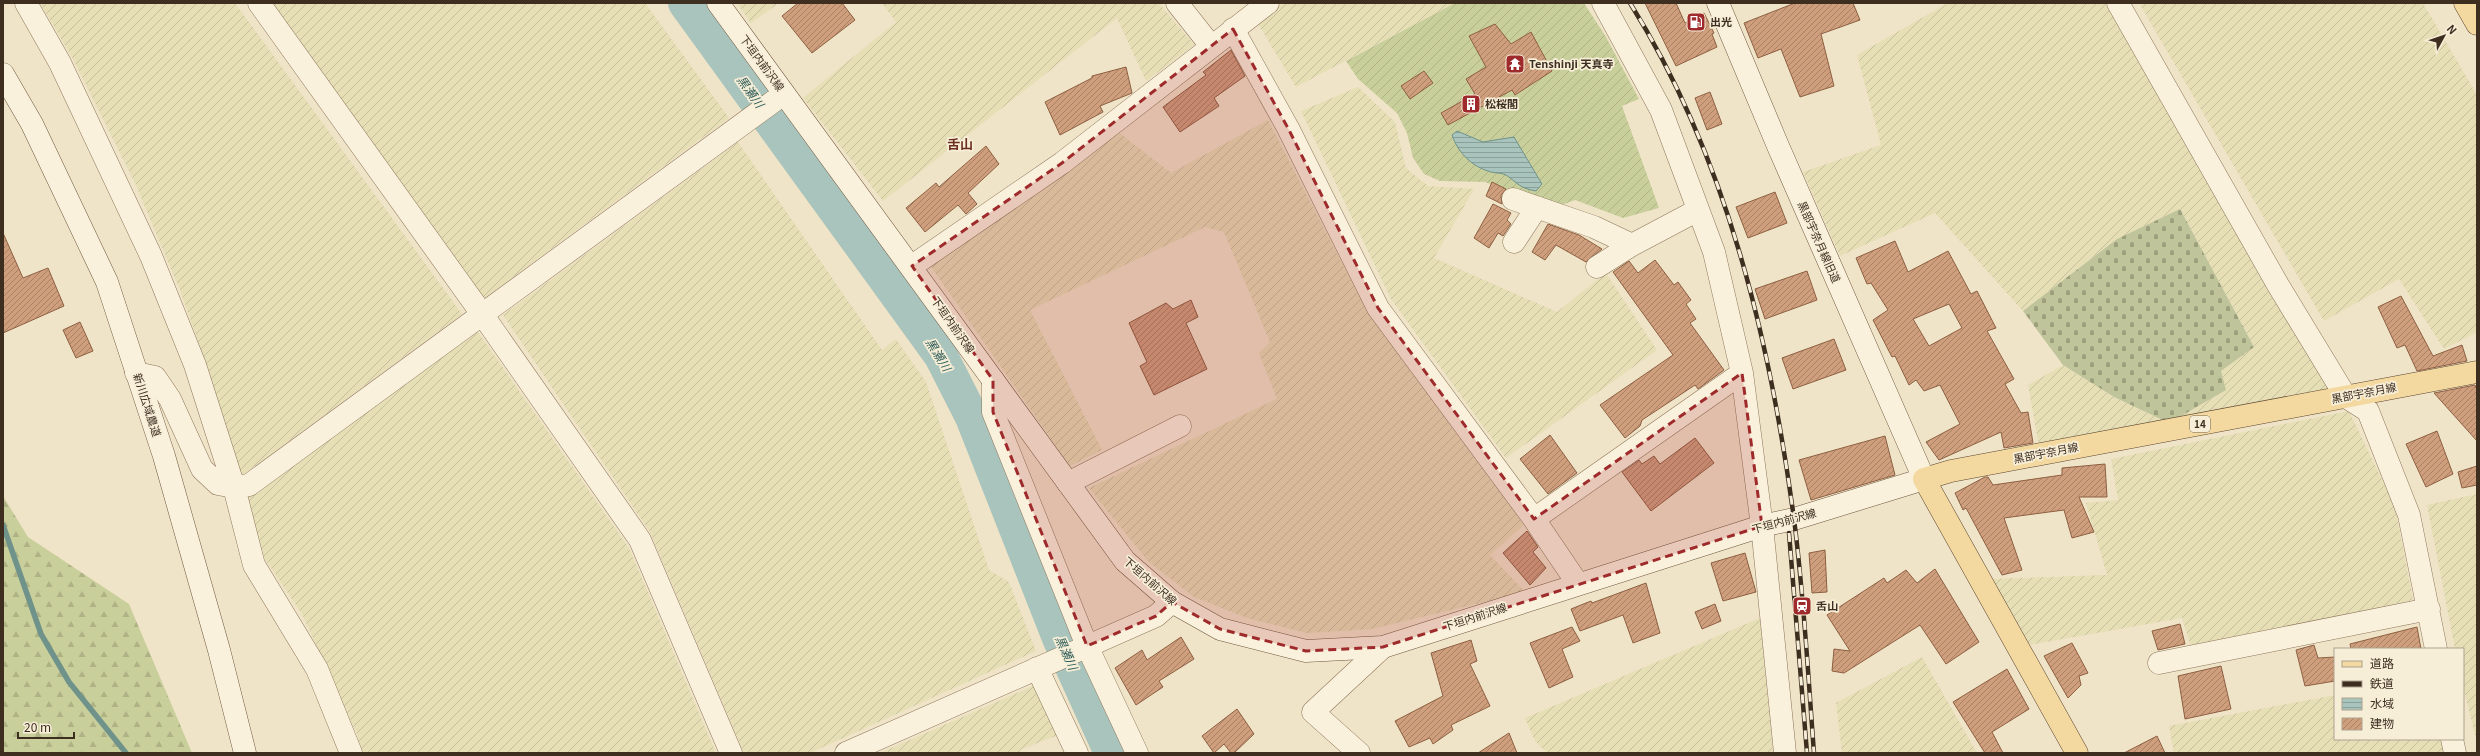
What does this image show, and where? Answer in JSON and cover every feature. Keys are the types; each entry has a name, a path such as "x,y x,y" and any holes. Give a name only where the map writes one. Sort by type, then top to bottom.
{"main road":[{"path":"2465,3 2477,24"},
{"name":"黒部宇奈月線","path":"1924,479 1951,471 2477,372"},
{"path":"1924,479 2077,753"}],"street":[{"path":"26,3 60,63 151,256 195,365 234,487 254,565 317,669 350,753"},
{"path":"259,3 482,314 640,540 732,753"},
{"name":"下垣内前沢線","path":"718,3 779,97 912,266 1125,561 1172,602 1220,629 1306,652 1382,647 1762,526 1794,519 1924,479"},
{"path":"1177,3 1211,46"},
{"path":"912,266 1062,163 1268,3"},
{"path":"1603,3 1661,110 1714,252 1742,373 1762,526 1785,753"},
{"name":"黒部宇奈月線旧道","path":"1718,3 1781,154 1924,479"},
{"path":"2118,3 2278,285 2346,397 2368,411 2409,515 2436,648"},
{"path":"1233,29 1288,128 1378,308 1534,519 1578,584"},
{"name":"新川広域農道","path":"3,74 32,124 107,282 164,456 219,650 245,753"},
{"path":"136,373 155,377 159,382 170,399 202,469 218,484 234,487 249,485 739,128 779,97"},
{"path":"1513,199 1594,227 1632,245"},
{"path":"1514,242 1537,207"},
{"path":"1597,267 1632,245 1698,210"},
{"path":"1534,519 1742,373"},
{"path":"993,380 993,412 1086,646 1137,753"},
{"path":"1068,483 1180,426"},
{"path":"846,753 1156,616 1172,602"},
{"path":"2159,663 2429,609"},
{"path":"1359,753 1313,712 1382,647"},
{"path":"1043,665 1076,753"},
{"path":"2452,740 2455,753"}],"highlighted area":[{"path":"1233,29 1288,128 1378,308 1534,519 1742,373 1762,526 1383,647 1306,651 1220,629 1172,602 1156,616 1087,646 993,412 993,380 912,266 1062,163"}],"shaded area":[{"path":"40,3 235,3 462,314 241,476 208,369 180,290 135,183 73,59"},
{"path":"273,3 645,3 729,118 483,299"},
{"path":"737,3 779,3 751,23"},
{"path":"882,3 1159,3 1194,45 1146,81 1117,18 883,201 803,98 896,22"},
{"path":"1284,3 1455,3 1296,87 1257,22"},
{"path":"1948,3 2105,3 2330,389 2169,423 2226,390 2221,371 2254,347 2180,209 2117,239 2023,311 1935,213 1840,256 1803,172 1881,145 1857,55"},
{"path":"2139,3 2423,3 2477,95 2477,332 2444,349 2399,279 2324,321"},
{"path":"1358,87 1395,122 1406,168 1428,186 1474,189 1434,258 1557,312 1606,273 1657,350 1506,458 1391,299 1301,111"},
{"path":"1268,120 1367,312 1524,525 1490,555 1525,592 1372,629 1307,633 1247,618 1194,597 1148,561 1089,488 1277,399 1259,353 1270,342 1224,232 1205,227 1030,310 1102,450 1070,466 930,265 1118,132 1171,173"},
{"path":"738,142 882,350 896,339 926,382 989,570 1009,582 1036,651 810,753 744,753 650,532 503,315"},
{"path":"478,332 629,548 716,753 362,753 357,734 302,614 265,559 246,498"},
{"path":"2063,365 2114,397 2169,423 2039,446 2028,385"},
{"path":"2349,411 2395,507 2413,600 2191,647 2182,618 2029,645 1991,579 2107,575 2086,503 2118,500 2111,459"},
{"path":"2477,494 2477,743 2464,690 2464,648 2455,648 2427,505"},
{"path":"1760,618 1773,752 1547,753 1535,741 1525,718"},
{"path":"1922,657 1977,753 1842,753 1836,703"},
{"path":"1033,686 1058,735 1020,750 1021,753 880,753"},
{"path":"2334,695 2334,740 2442,740 2445,753 2174,753 2169,726"}],"green space":[{"path":"1455,3 1584,3 1606,37 1639,99 1622,106 1659,208 1623,218 1575,200 1559,206 1530,199 1485,182 1440,181 1424,174 1413,158 1407,133 1397,113 1358,79 1346,61"},
{"path":"2180,209 2254,347 2221,371 2226,390 2169,423 2114,397 2063,365 2023,311 2117,239"},
{"path":"3,496 28,537 129,604 192,753 3,753"}],"water":[{"path":"1457,131 1483,142 1514,137 1542,184 1536,191 1530,190 1506,175 1484,170 1478,167 1472,163 1458,148 1452,135"}],"building":[{"path":"798,3 842,3 855,20 812,53 782,16"},
{"path":"1645,3 1676,3 1685,23 1704,13 1714,33 1712,34 1717,47 1676,66"},
{"path":"1795,3 1853,3 1860,20 1821,34 1834,86 1800,97 1781,49 1758,58 1744,23"},
{"path":"1495,24 1511,44 1531,32 1552,71 1515,95 1512,90 1448,125 1441,113 1475,94 1466,79 1486,67 1469,36"},
{"path":"1231,50 1245,76 1214,98 1219,106 1180,132 1163,107 1206,75 1203,72"},
{"path":"1126,67 1132,93 1100,106 1103,112 1060,135 1045,102 1092,78 1092,76"},
{"path":"1424,71 1433,83 1410,99 1401,86"},
{"path":"1710,92 1722,124 1707,130 1695,98"},
{"path":"986,146 999,164 968,193 977,204 966,214 958,205 925,232 906,208 936,183 939,187"},
{"path":"1492,182 1506,189 1501,195 1502,204 1486,196"},
{"path":"1775,192 1787,223 1748,238 1736,207"},
{"path":"1493,204 1511,213 1507,220 1511,224 1503,236 1498,233 1489,248 1474,238"},
{"path":"1548,224 1579,235 1602,249 1586,262 1556,245 1545,260 1532,252"},
{"path":"3,233 23,278 48,268 64,306 3,333"},
{"path":"1895,241 1908,272 1948,251 1971,294 1977,291 1996,328 1987,331 2014,379 2005,384 2021,413 2028,412 2033,443 2004,448 2001,432 1939,460 1926,442 1960,424 1940,385 1924,391 1916,380 1909,385 1895,356 1892,357 1873,320 1888,310 1871,283 1867,284 1856,258","holes":["1949,304 1962,328 1929,346 1913,319"]},
{"path":"1655,260 1674,285 1678,282 1691,300 1686,304 1696,319 1690,323 1724,370 1698,389 1695,385 1642,420 1640,426 1625,438 1600,405 1673,355 1613,272 1629,261 1638,273"},
{"path":"1807,271 1817,300 1765,319 1755,289"},
{"path":"2401,296 2433,356 2462,345 2467,361 2417,371 2405,345 2397,348 2378,307"},
{"path":"1191,300 1198,317 1186,323 1207,369 1154,395 1140,366 1147,362 1129,323 1166,303 1173,309"},
{"path":"80,322 93,351 76,358 63,330"},
{"path":"1834,339 1846,370 1793,389 1782,358"},
{"path":"2475,385 2477,390 2477,441 2434,393"},
{"path":"2437,431 2453,474 2426,487 2406,444"},
{"path":"1550,435 1577,473 1548,494 1520,459"},
{"path":"1885,436 1895,475 1811,500 1799,460"},
{"path":"1695,438 1714,463 1651,511 1622,472 1639,460 1642,464 1654,456 1660,464"},
{"path":"2105,464 2107,497 2079,497 2094,532 2072,538 2064,510 2004,518 2022,570 2002,575 1966,508 1963,510 1955,493 1985,477 1988,477 1993,485 2062,475 2062,468"},
{"path":"2477,466 2477,485 2462,488 2458,472"},
{"path":"1527,531 1538,547 1533,552 1546,568 1530,585 1503,553"},
{"path":"1825,550 1827,592 1812,593 1809,553"},
{"path":"1745,553 1756,592 1723,601 1711,563"},
{"path":"1935,569 1979,642 1946,664 1920,625 1844,673 1832,671 1834,649 1850,651 1827,615 1884,578 1887,583 1906,570 1917,583"},
{"path":"1646,583 1660,633 1633,643 1623,615 1580,631 1571,609 1591,601 1592,603"},
{"path":"1715,604 1721,621 1702,629 1695,612"},
{"path":"2180,624 2185,644 2158,650 2152,631"},
{"path":"1572,627 1580,641 1562,649 1573,677 1549,688 1530,643"},
{"path":"2417,627 2421,648 2351,648 2350,644"},
{"path":"1181,637 1194,659 1159,681 1163,687 1136,705 1115,668 1142,650 1147,660"},
{"path":"1471,640 1477,661 1470,664 1490,706 1451,725 1453,730 1433,744 1430,738 1409,747 1395,721 1443,696 1431,653"},
{"path":"2072,643 2088,673 2079,676 2081,685 2068,698 2044,656"},
{"path":"2314,645 2318,658 2334,657 2334,681 2305,686 2296,650"},
{"path":"2221,666 2231,709 2185,719 2178,676"},
{"path":"2007,669 2029,709 1992,732 2003,753 1985,753 1953,702"},
{"path":"1237,709 1254,734 1234,753 1231,753 1224,744 1214,753 1202,736"},
{"path":"1509,733 1517,753 1478,753"},
{"path":"2157,736 2165,753 2124,753"}],"waterway":[{"name":"黒瀬川","path":"685,3 941,356 972,417 1059,638 1111,753"},
{"path":"3,525 41,634 69,682 126,753"}],"railway":[{"path":"1630,3 1664,62 1693,124 1718,187 1739,252 1757,318 1772,385 1794,519 1803,606 1814,753"},
{"path":"1789,533 1807,753"}],"place":[{"name":"出光","path":"1696,22"},
{"name":"Tenshinji 天真寺","path":"1515,64"},
{"name":"松桜閣","path":"1471,104"},
{"name":"舌山","path":"1802,606"}],"district":[{"name":"舌山","path":"960,144"}]}
